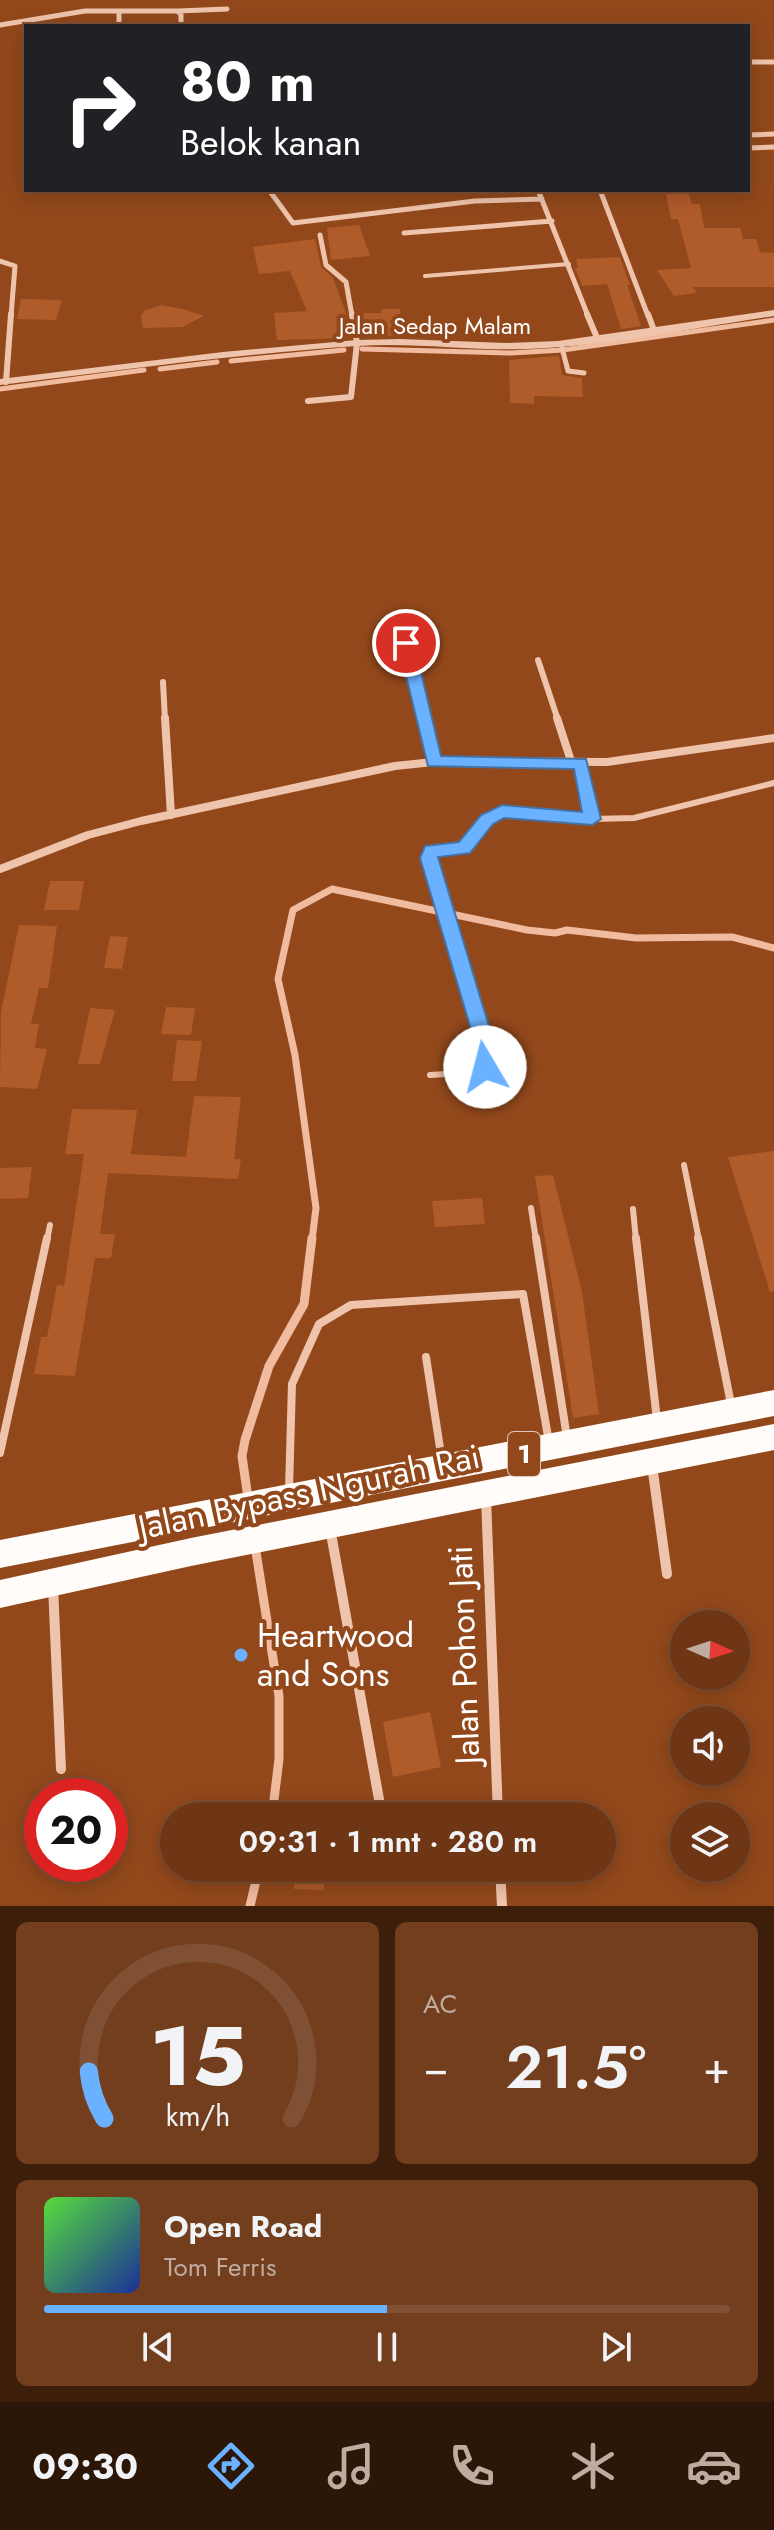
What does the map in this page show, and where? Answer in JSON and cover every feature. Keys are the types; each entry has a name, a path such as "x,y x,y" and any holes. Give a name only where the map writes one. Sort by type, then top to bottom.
{"highway":[{"name":"Jalan Bypass Ngurah Rai","path":"0,1554 774,1403"},
{"name":"Jalan Bypass Ngurah Rai","path":"0,1594 330,1523 774,1437"}],"street":[{"path":"0,25 85,11 119,13 227,9"},
{"path":"177,11 181,14 181,24"},
{"path":"119,13 119,24"},
{"path":"750,62 774,62"},
{"path":"750,135 774,134"},
{"path":"750,148 774,147"},
{"path":"270,192 293,223 475,201 542,199"},
{"path":"539,192 598,340"},
{"path":"601,192 655,333"},
{"path":"404,233 552,221"},
{"path":"308,401 351,397 356,348 346,282 326,265 320,235"},
{"path":"0,261 15,266 3,382"},
{"name":"Jalan Sedap Malam","path":"3,382 193,358 356,348 411,341 562,349 598,340 774,313"},
{"path":"406,643 434,762"},
{"path":"538,660 576,763"},
{"path":"163,682 171,815"},
{"path":"0,869 88,835 395,766 434,762 576,763 635,759 774,738"},
{"path":"651,1461 667,1574"},
{"name":"Jalan Pohon Jati","path":"486,1492 497,1802"},
{"path":"330,1523 380,1802"},
{"path":"53,1582 61,1769"},
{"path":"501,1882 502,1906"}],"lane":[{"path":"425,276 569,264"},
{"path":"562,349 568,371 584,373"},
{"path":"576,763 592,819"},
{"path":"430,1075 479,1072 487,1061 446,909 428,858 432,851 464,848 487,820 502,812 592,819 634,818 774,783"},
{"path":"684,1165 733,1410"},
{"path":"531,1208 560,1447"},
{"path":"633,1209 658,1427"},
{"path":"0,1453 50,1225"},
{"path":"281,1500 292,1384 319,1324 351,1305 523,1294 560,1447"},
{"path":"426,1357 444,1469"}],"building":[{"path":"665,192 689,192 692,204 700,204 704,228 740,228 743,239 756,239 760,252 774,253 774,287 693,287 697,293 674,296 657,270 691,268 678,219 671,219"},
{"path":"359,225 370,256 331,260 327,228"},
{"path":"315,239 321,267 333,278 346,313 350,338 277,340 274,313 307,311 290,271 259,274 253,247"},
{"path":"620,257 641,326 621,329 607,284 582,286 575,268 578,268 576,259"},
{"path":"21,299 62,300 56,320 17,319"},
{"path":"161,305 204,316 183,327 143,328 141,316 144,311"},
{"path":"381,309 400,309 402,335 362,337 358,313 381,313"},
{"path":"559,356 562,375 582,378 583,397 534,396 534,404 510,403 509,360"},
{"path":"50,881 84,881 79,910 44,910"},
{"path":"19,925 57,926 48,988 39,988 31,1024 39,1024 35,1048 47,1049 37,1089 0,1087 1,1012"},
{"path":"110,936 128,937 122,969 104,968"},
{"path":"166,1007 195,1008 191,1035 161,1034"},
{"path":"90,1008 115,1010 100,1064 78,1064"},
{"path":"177,1040 202,1041 196,1081 172,1081"},
{"path":"194,1096 241,1097 234,1159 241,1159 238,1179 108,1173 100,1234 115,1234 111,1258 95,1258 75,1376 34,1374 41,1337 47,1337 57,1285 64,1286 84,1154 65,1154 72,1109 137,1110 131,1154 186,1157"},
{"path":"774,1151 774,1291 770,1292 728,1157"},
{"path":"32,1167 28,1198 0,1199 0,1168"},
{"path":"553,1175 582,1292 599,1414 573,1418 535,1176"},
{"path":"482,1198 485,1224 435,1227 432,1201"},
{"path":"430,1712 441,1767 393,1777 383,1722"},
{"path":"294,1882 324,1882 324,1890 294,1889"}],"waterway":[{"path":"362,349 511,353 563,350 774,320"},
{"path":"231,361 344,350"},
{"path":"160,369 217,362"},
{"path":"0,389 144,370"},
{"path":"312,1240 316,1208 295,1055 278,979 293,910 332,889 527,930 555,933 567,930 636,938 732,937 774,948"},
{"path":"248,1498 242,1456 245,1440 269,1366 304,1304 312,1238"},
{"path":"255,1546 279,1696 279,1759 274,1802"},
{"path":"250,1906 256,1882"}],"place":[{"name":"Heartwood and Sons","path":"241,1655"}],"route":[{"path":"406,643 434,762 581,763 592,819 502,812 487,820 464,848 432,851 428,858 488,1053 485,1067"}]}
